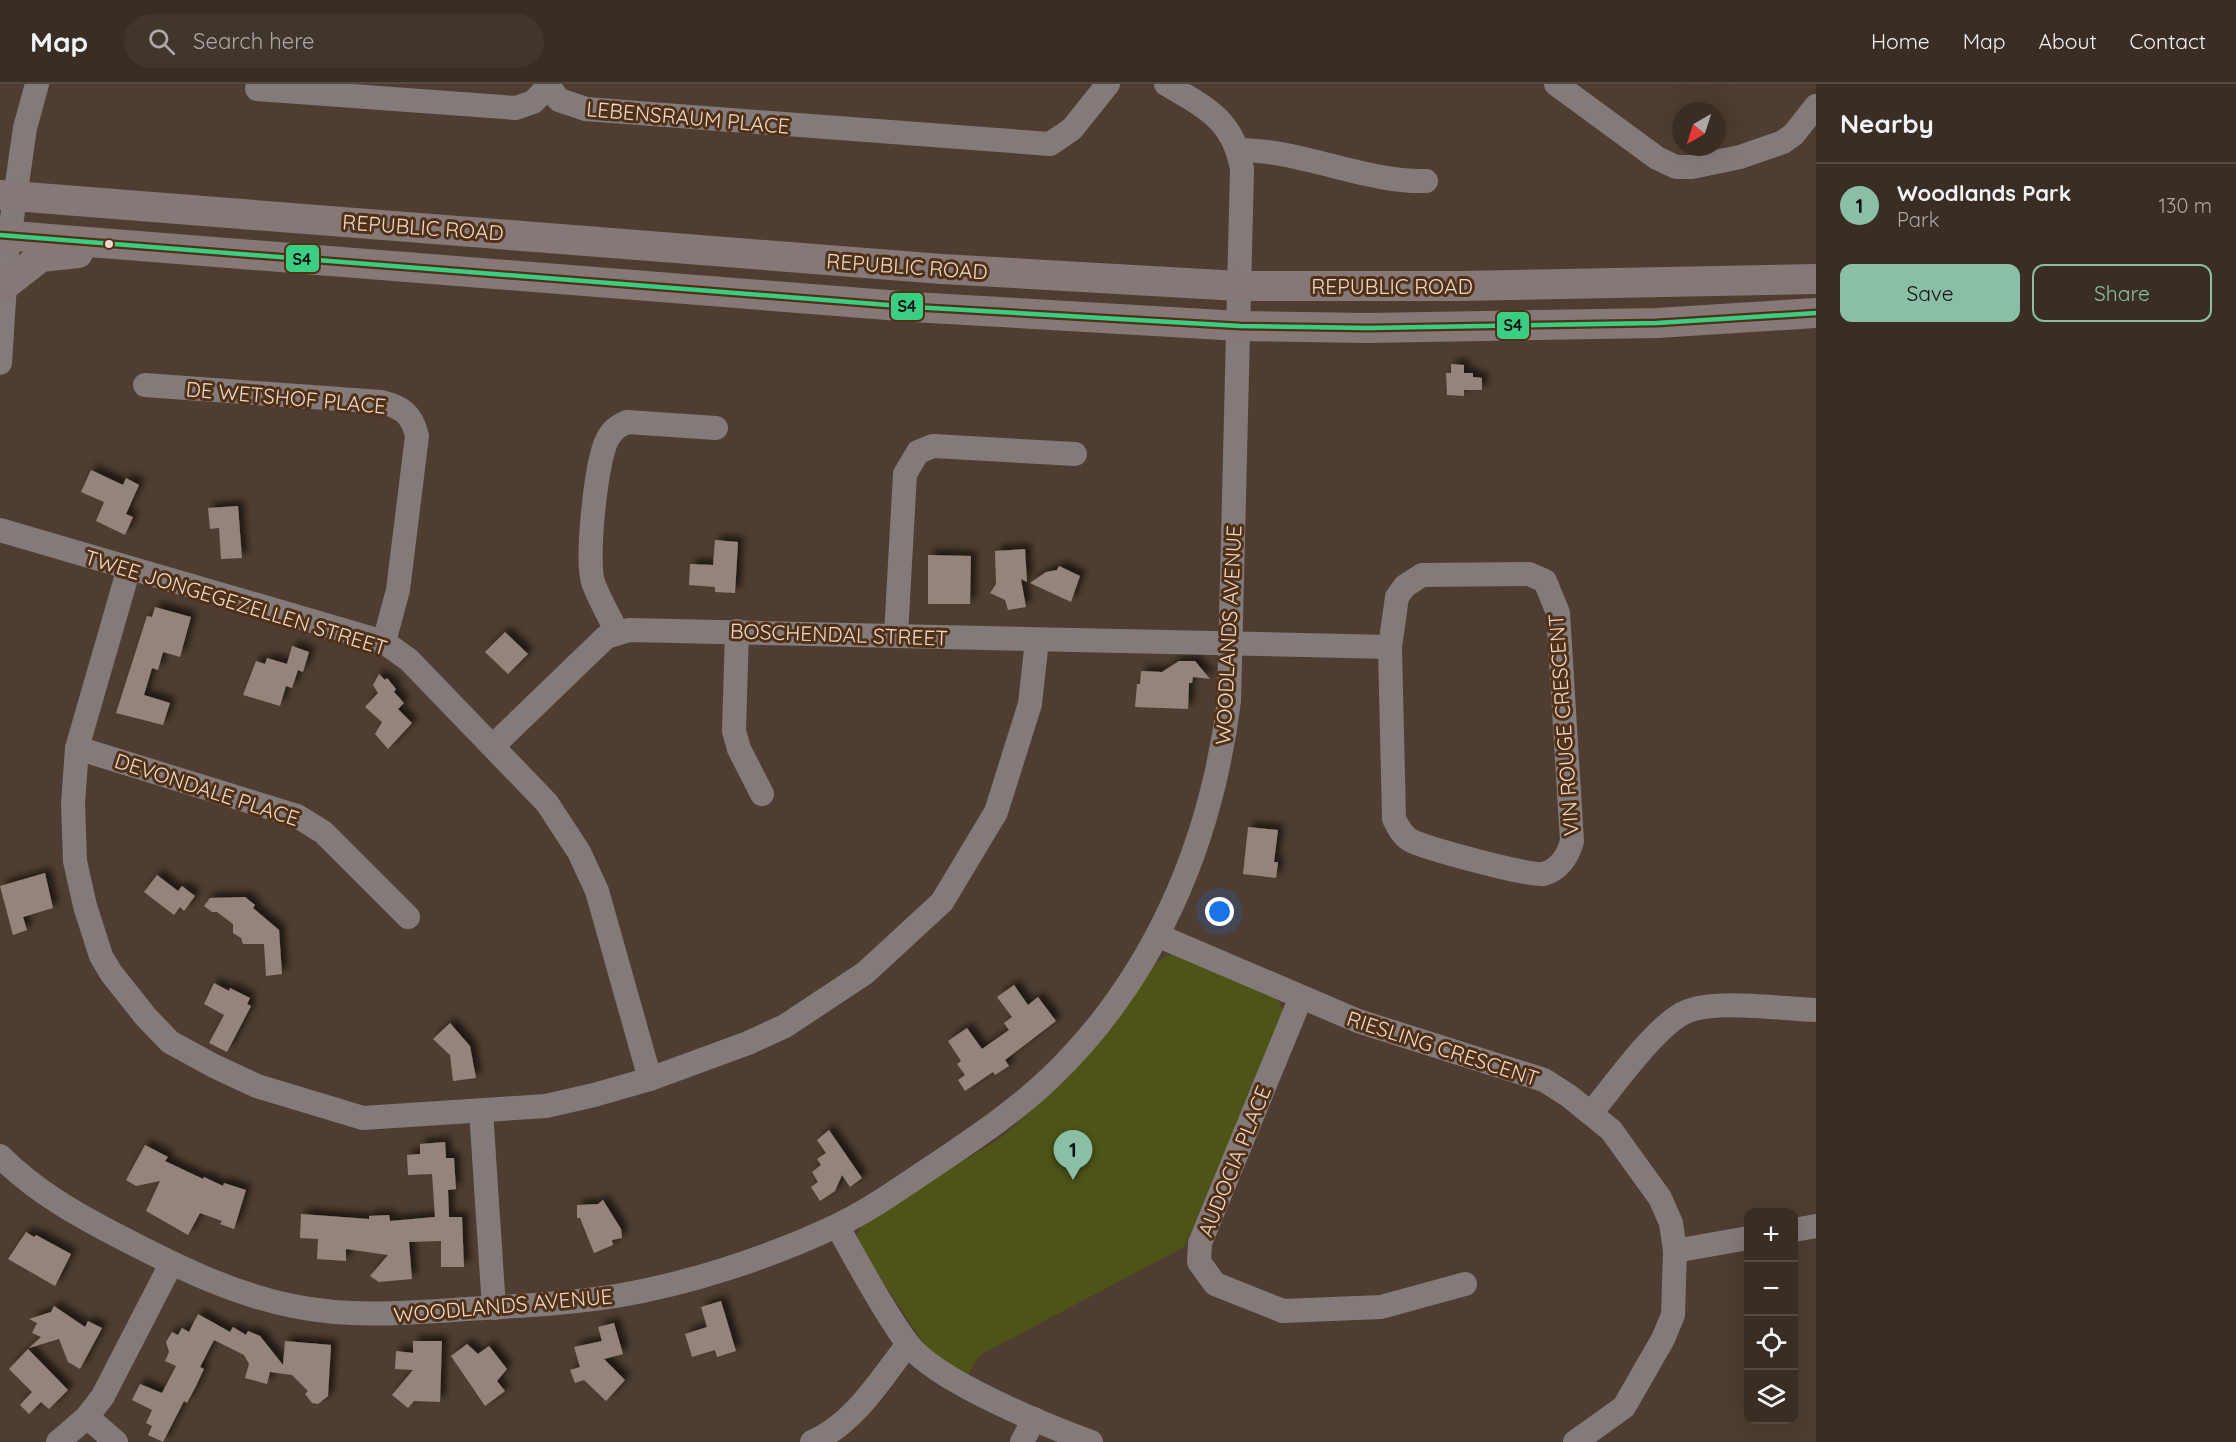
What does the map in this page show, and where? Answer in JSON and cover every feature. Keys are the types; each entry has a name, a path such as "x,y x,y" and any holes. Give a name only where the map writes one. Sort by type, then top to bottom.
{"main road":[{"name":"REPUBLIC ROAD","path":"8,196 942,269 1239,286 1482,285 1816,279"},
{"name":"REPUBLIC ROAD","path":"5,236 913,307 1240,326 1368,328 1578,325 1816,313"},
{"path":"6,285 33,262 47,255 156,248"}],"street":[{"path":"0,363 6,285 5,236 8,196 38,84"},
{"name":"LEBENSRAUM PLACE","path":"257,88 516,108 533,102 548,86 566,104 586,109 1050,144 1072,129 1108,84"},
{"path":"1166,84 1212,112 1233,136 1239,150 1267,152 1389,177 1426,181"},
{"path":"1558,85 1657,158 1676,166 1692,168 1740,158 1783,142 1794,134 1816,106"},
{"name":"WOODLANDS AVENUE","path":"0,1156 42,1194 171,1264 230,1289 292,1306 381,1315 539,1305 618,1296 730,1268 837,1226 995,1125 1049,1079 1110,1010 1159,936 1198,845 1217,778 1228,701 1230,645 1240,326 1242,169 1239,150"},
{"name":"DE WETSHOF PLACE","path":"145,385 381,402 405,411 414,423 417,436 398,590 384,642"},
{"path":"617,633 594,582 590,562 600,458 607,440 615,427 627,422 717,428"},
{"path":"896,635 905,474 913,457 933,446 1075,454"},
{"name":"TWEE JONGEGEZELLEN STREET","path":"0,530 384,642 409,660 547,803 591,874 650,1079"},
{"path":"129,568 76,748 73,804 75,861 84,906 101,956 111,974 158,1031 171,1042 257,1086 349,1115 372,1118 481,1111 567,1102 650,1079 748,1043 785,1026 865,973 930,915 951,888 996,812 1030,704 1036,640"},
{"name":"VIN ROUGE CRESCENT","path":"1529,574 1545,581 1558,613 1572,841 1569,852 1557,868 1535,876 1417,843 1400,831 1394,819 1390,647 1397,597 1405,586 1422,575 1529,574"},
{"name":"BOSCHENDAL STREET","path":"493,746 606,637 629,630 1230,645"},
{"path":"737,631 734,731 739,749 762,794"},
{"path":"1230,645 1390,647"},
{"name":"DEVONDALE PLACE","path":"76,748 297,816 323,832 408,917"},
{"name":"RIESLING CRESCENT","path":"1159,936 1358,1021 1425,1044 1531,1074 1560,1090 1611,1130 1660,1198 1671,1223 1675,1251 1673,1315 1663,1339 1624,1407 1612,1418 1575,1442"},
{"name":"AUDOCIA PLACE","path":"1301,997 1200,1243 1199,1262 1215,1284 1272,1308 1295,1312 1381,1307 1465,1284"},
{"path":"1591,1113 1666,1025 1688,1011 1715,1005 1816,1010"},
{"path":"481,1111 494,1308"},
{"path":"837,1226 908,1344 927,1363 952,1379 1034,1419 1091,1442"},
{"path":"1798,1229 1816,1226"},
{"path":"1675,1251 1744,1239"},
{"path":"58,1442 87,1418 103,1396 171,1264"},
{"path":"812,1442 833,1431 850,1417 908,1344"},
{"path":"87,1418 116,1442"},
{"path":"1022,1442 1034,1419"}],"green space":[{"path":"1175,952 1276,998 1287,1017 1184,1247 980,1355 967,1376 930,1353 855,1239 866,1219 998,1140 1069,1077 1158,961"}],"building":[{"path":"1451,364 1464,365 1464,373 1473,373 1473,377 1482,378 1482,390 1464,390 1464,396 1447,395 1446,373 1451,373"},
{"path":"91,470 123,485 126,478 139,485 126,514 133,517 125,535 96,521 104,502 81,492"},
{"path":"238,506 242,558 221,559 219,528 210,529 208,508"},
{"path":"715,540 738,542 735,593 715,592 715,587 689,585 690,564 713,565"},
{"path":"1025,549 1027,582 1021,579 1026,607 1008,610 1005,600 990,593 996,584 995,551"},
{"path":"928,555 971,556 970,604 928,604"},
{"path":"1059,566 1080,576 1071,602 1030,583 1046,572 1057,570"},
{"path":"155,607 191,617 180,657 163,652 158,670 152,668 144,695 170,703 163,725 116,713 147,616 152,617"},
{"path":"505,632 528,654 508,674 485,652"},
{"path":"292,646 309,652 303,672 298,670 292,688 286,686 280,706 243,695 256,661 265,664 267,658 287,664"},
{"path":"1179,661 1195,661 1210,679 1193,677 1192,683 1189,683 1188,709 1135,707 1137,684 1140,684 1141,671 1162,672"},
{"path":"379,674 385,680 387,678 396,689 394,692 404,703 398,709 412,723 388,749 375,734 382,722 365,707 378,693 373,685"},
{"path":"1248,827 1278,830 1274,862 1278,862 1276,878 1243,874"},
{"path":"45,873 53,908 23,917 27,930 13,935 0,886"},
{"path":"157,875 178,891 182,886 195,896 184,911 180,907 174,915 144,892"},
{"path":"245,897 255,905 253,908 279,930 282,974 266,976 264,944 243,944 241,938 233,933 233,924 204,906 210,898"},
{"path":"214,983 250,998 247,1004 251,1006 227,1052 209,1043 224,1015 204,1004"},
{"path":"1014,985 1028,1005 1038,997 1056,1021 1005,1060 1009,1066 995,1075 993,1072 965,1091 958,1080 965,1075 957,1064 961,1061 948,1041 967,1028 982,1049 1009,1030 1004,1023 1012,1017 997,997"},
{"path":"450,1023 470,1046 476,1078 453,1081 450,1055 433,1039"},
{"path":"829,1130 862,1178 850,1187 842,1175 835,1191 820,1201 811,1187 818,1182 812,1172 821,1165 817,1159 826,1153 817,1140"},
{"path":"445,1142 446,1158 454,1158 456,1189 448,1190 449,1217 462,1217 464,1267 441,1267 441,1241 409,1242 412,1279 379,1282 370,1276 388,1255 346,1249 346,1261 317,1259 318,1239 300,1238 301,1214 369,1219 369,1216 389,1215 390,1221 435,1217 432,1174 408,1175 407,1155 420,1154 420,1144"},
{"path":"145,1145 168,1157 165,1161 203,1179 204,1177 223,1186 224,1183 246,1190 234,1229 220,1224 222,1221 200,1213 188,1235 146,1211 160,1181 136,1186 126,1180"},
{"path":"603,1200 621,1229 622,1238 612,1240 613,1245 594,1253 580,1218 577,1218 577,1205 598,1204"},
{"path":"26,1232 71,1254 55,1286 8,1259"},
{"path":"721,1301 736,1351 717,1357 715,1350 692,1357 685,1334 707,1327 701,1307"},
{"path":"54,1306 85,1327 88,1321 102,1328 80,1369 68,1362 59,1339 29,1348 41,1337 32,1333 37,1323 29,1319 51,1312"},
{"path":"198,1314 230,1332 233,1327 246,1335 248,1331 260,1336 283,1365 285,1341 331,1345 328,1396 318,1404 312,1403 305,1394 308,1391 292,1375 270,1372 267,1384 245,1378 249,1364 244,1355 214,1340 200,1367 204,1369 196,1386 187,1403 184,1401 163,1442 148,1435 152,1426 146,1423 152,1410 132,1400 140,1384 162,1393 176,1366 165,1361 169,1352 166,1342 172,1332 178,1335 182,1328 189,1332"},
{"path":"614,1323 623,1354 604,1359 625,1380 606,1401 584,1380 575,1383 570,1370 580,1367 574,1347 602,1341 598,1327"},
{"path":"413,1341 442,1341 440,1402 414,1401 408,1408 392,1395 413,1370 395,1369 396,1351 413,1353"},
{"path":"467,1344 478,1354 489,1346 507,1369 497,1381 505,1391 485,1406 451,1356"},
{"path":"28,1349 68,1390 49,1409 41,1402 29,1414 20,1405 32,1392 9,1369"}],"transit line":[{"name":"S4","path":"0,235 913,307 1240,326 1368,328 1657,323 1816,313"}],"place":[{"name":"Woodlands Park","path":"1073,1180"}]}
